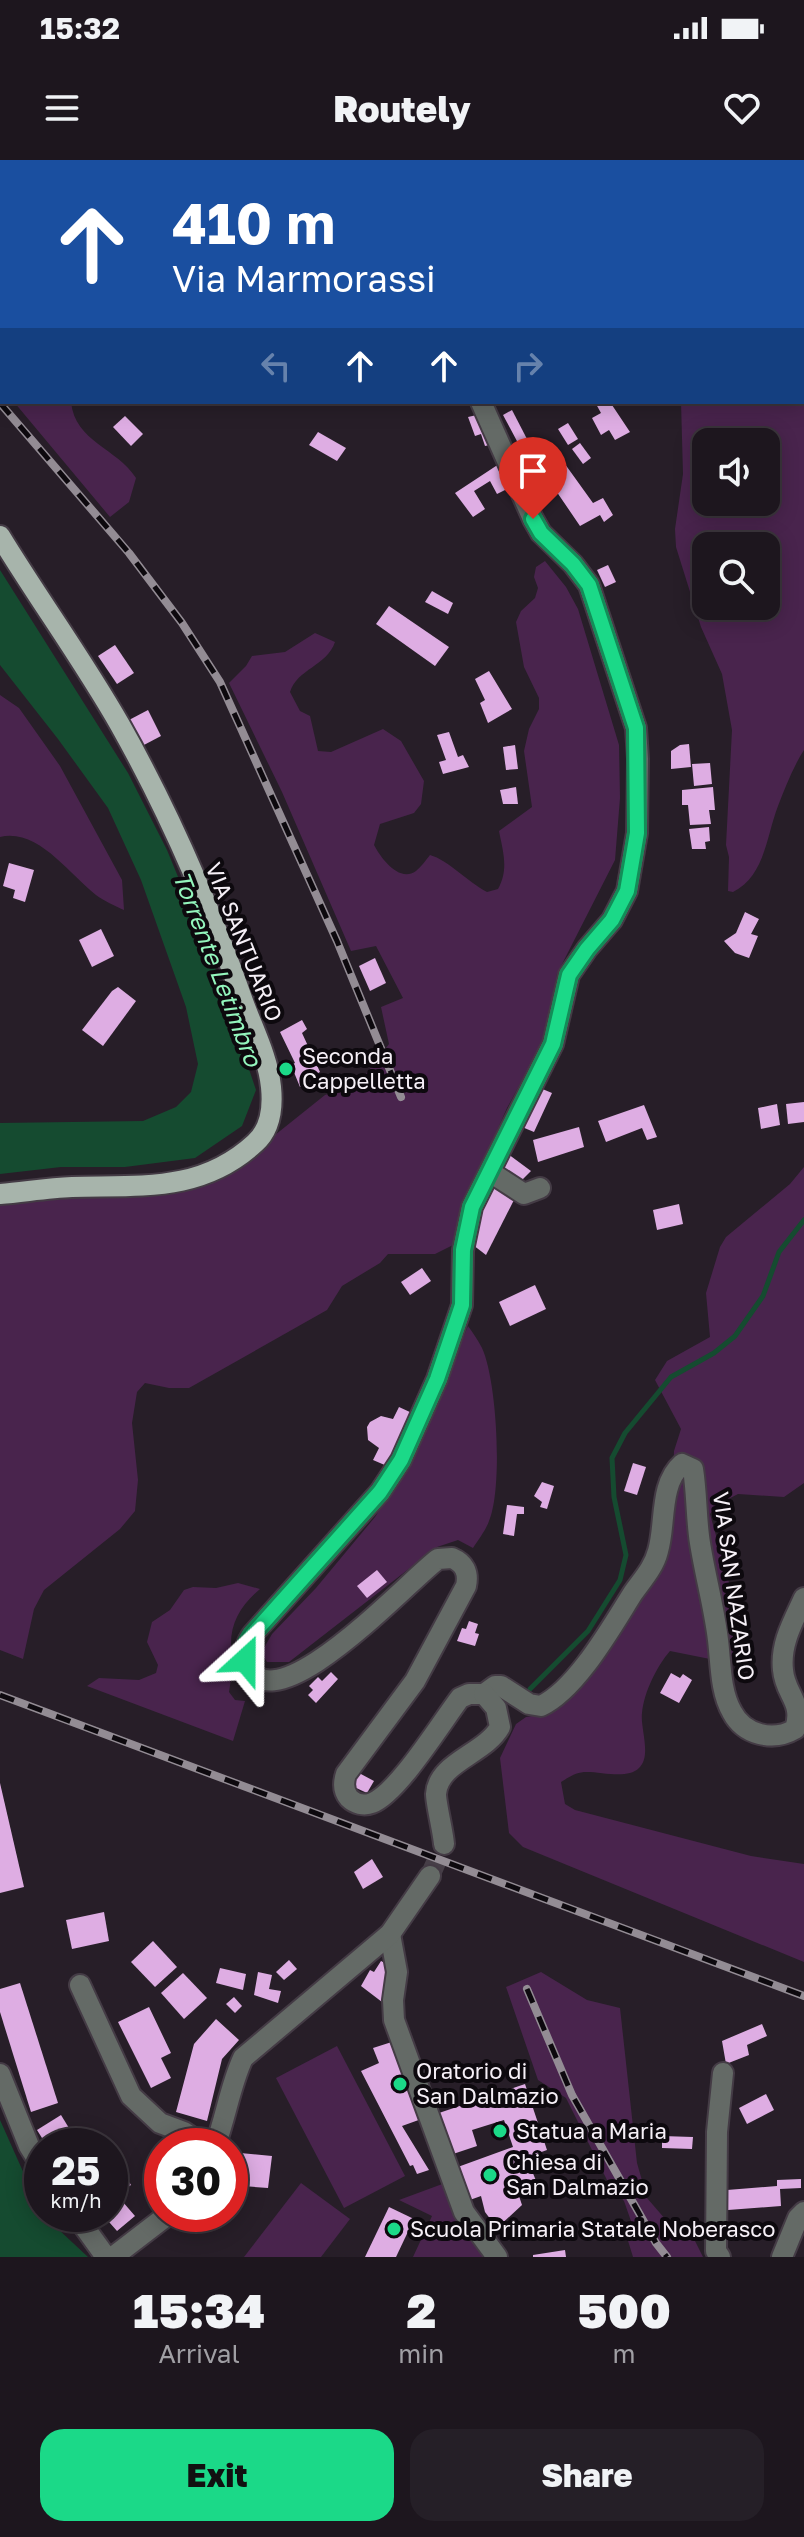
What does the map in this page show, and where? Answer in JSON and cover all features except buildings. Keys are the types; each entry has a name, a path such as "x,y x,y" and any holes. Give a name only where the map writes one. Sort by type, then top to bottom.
{"main road":[{"name":"VIA SANTUARIO","path":"0,536 120,726 177,841 225,948 267,1066 271,1106 268,1125 257,1142 203,1174 151,1187 72,1187 0,1194"}],"street":[{"path":"444,1844 436,1793 443,1773 493,1740 500,1727 496,1708 484,1694 469,1694 460,1698 398,1781 375,1802 356,1803 346,1794 344,1781 346,1774 415,1681 466,1586 468,1579 463,1565 452,1558 438,1559 362,1627 290,1678 270,1682 261,1680 248,1668 245,1651 252,1635 380,1492 401,1460 437,1379 462,1305 463,1250 472,1207 553,1044 569,975 612,920 627,891 637,833 636,728 589,585 573,564 541,533 482,404"},
{"path":"490,1172 524,1194 540,1188"},
{"name":"VIA SAN NAZARIO","path":"484,1694 495,1686 501,1686 529,1704 541,1706 560,1693 615,1625 653,1565 662,1531 667,1489 682,1464 693,1469 700,1547 718,1637 724,1693 732,1714 744,1728 766,1737 785,1735 795,1729 799,1717 799,1708 783,1674 782,1650 804,1598"},
{"path":"222,2128 243,2058 390,1934 430,1876"},
{"path":"390,1934 397,1972 394,2020 464,2212 497,2257"},
{"path":"80,1985 131,2096 160,2123 173,2128"},
{"path":"720,2257 716,2251 717,2146 723,2073"},
{"path":"0,2074 24,2134"},
{"path":"782,2257 798,2218 804,2212"},
{"path":"88,2232 106,2257"},
{"path":"113,2257 146,2232"}],"shaded area":[{"path":"16,404 71,404 80,427 128,468 136,478 129,502 110,517"},
{"path":"681,404 804,404 804,750 783,792 758,866 744,885 733,892 728,891 729,857 726,845 732,730 722,674 699,620 780,620 780,532 692,532 692,598 676,547 675,529 683,474"},
{"path":"545,561 566,587 578,609 619,745 620,798 615,860 557,974 544,1040 507,1108 465,1203 455,1244 435,1254 388,1254 380,1263 342,1286 327,1310 189,1388 145,1383 137,1392 132,1423 138,1480 135,1511 120,1529 44,1590 34,1609 23,1659 0,1650 0,1203 178,1192 220,1179 325,1095 355,1088 389,1044 381,1007 403,998 376,946 351,951 282,792 229,683 252,656 285,652 315,633 335,642 326,657 299,678 290,692 300,711 310,716 318,751 331,752 383,729 401,741 424,781 421,804 414,813 380,824 374,845 377,850 391,867 403,874 416,871 430,855 444,861 487,892 498,889 504,867 499,831 532,807 524,751 529,729 539,709 539,698 524,667 516,622 521,611 535,598 538,588 534,577 536,567"},
{"path":"0,570 128,773 167,850 213,962 256,1090 242,1126 195,1158 125,1167 61,1167 0,1174 0,1123 143,1121 176,1107 191,1092 198,1064 186,1007 141,880 108,808 0,665"},
{"path":"0,695 19,708 60,766 122,880 124,910 96,895 40,846 14,836 0,837"},
{"path":"804,1167 804,1483 784,1497 738,1494 717,1505 710,1514 735,1604 739,1650 725,1666 715,1660 670,1651 645,1697 642,1719 645,1756 639,1768 628,1774 581,1773 561,1782 565,1804 575,1810 751,1856 804,1864 804,1962 523,1847 509,1833 500,1758 516,1724 526,1717 549,1713 591,1667 658,1576 673,1484 674,1451 681,1429 655,1380 667,1361 710,1337 706,1293 726,1237 790,1184"},
{"path":"468,1326 482,1348 487,1363 494,1408 496,1485 484,1531 473,1548 458,1540 437,1547 289,1662 267,1662 261,1653 272,1634 316,1588 375,1517 415,1454"},
{"path":"238,1583 260,1589 238,1615 232,1634 235,1668 229,1692 235,1700 245,1701 233,1741 87,1686 99,1678 139,1680 156,1673 158,1665 147,1642 152,1622 170,1610 184,1590"},
{"path":"541,1972 587,2000 620,2008 637,2163 647,2198 666,2220 693,2237 703,2257 633,2257 625,2231 632,2224 624,2201 608,2182 566,2098 538,2080 506,1987"},
{"path":"337,2046 405,2176 344,2208 276,2078"},
{"path":"0,2120 24,2174 24,2232 61,2232 88,2257 0,2257"},
{"path":"301,2183 350,2219 321,2257 244,2257"},
{"path":"445,2183 483,2257 413,2257 432,2216 399,2200"}],"waterway":[{"path":"530,1689 588,1631 620,1580 626,1555 614,1497 612,1458 625,1433 671,1377 714,1353 735,1336 763,1296 779,1252 804,1220"}],"tunnel":[{"path":"430,1876 444,1844"}],"railway":[{"path":"1,404 129,553 182,623 220,682 337,941 401,1097"},
{"path":"0,1695 804,1996"},
{"path":"527,1989 572,2095 656,2243 667,2257"}],"place":[{"name":"Seconda Cappelletta","path":"286,1069"},
{"name":"Oratorio di San Dalmazio","path":"400,2084"},
{"name":"Statua a Maria","path":"500,2131"},
{"name":"Chiesa di San Dalmazio","path":"490,2175"},
{"name":"Scuola Primaria Statale Noberasco","path":"394,2229"}],"route":[{"path":"245,1660 247,1643 252,1635 380,1492 401,1460 437,1379 462,1305 463,1250 472,1207 553,1044 569,975 612,920 627,891 635,859 637,833 636,728 589,585 573,564 541,533 533,519"}],"water label":[{"name":"Torrente Letimbro","path":"217,969"}]}
